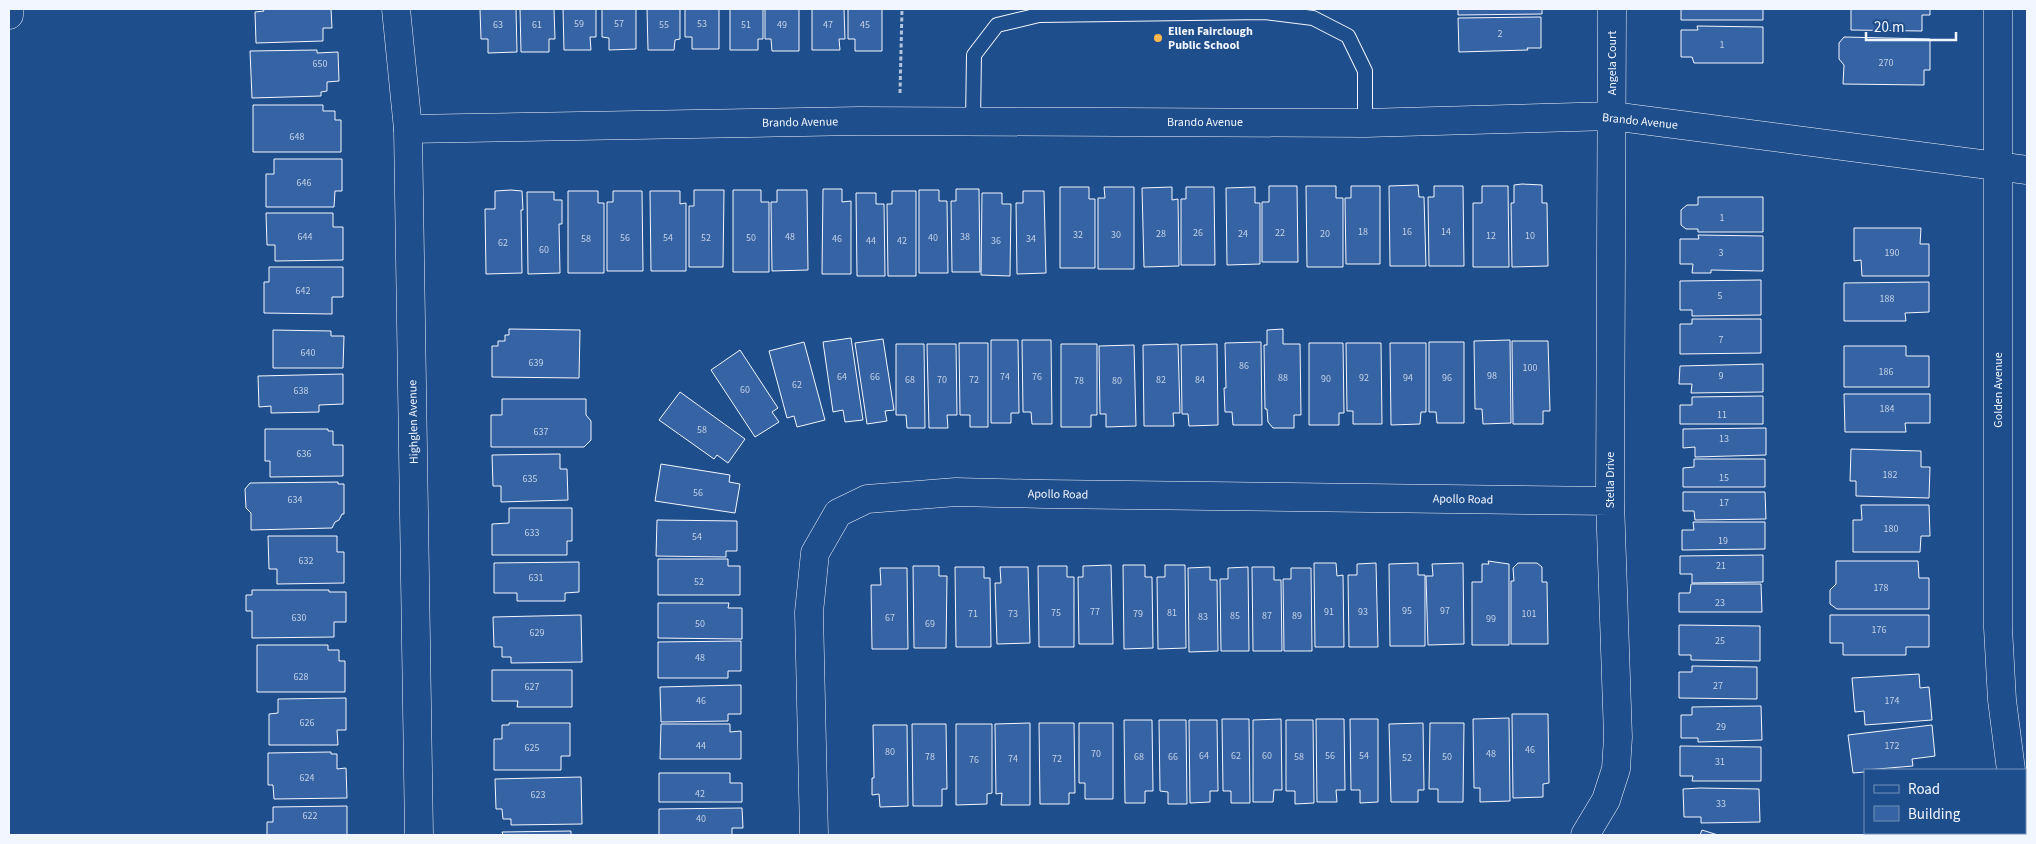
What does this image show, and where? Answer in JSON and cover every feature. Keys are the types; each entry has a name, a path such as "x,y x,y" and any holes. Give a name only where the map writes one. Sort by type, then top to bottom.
{"street":[{"path":"9,9 9,15"},
{"name":"Highglen Avenue","path":"396,9 408,130 419,835"},
{"name":"Angela Court","path":"1612,9 1612,116"},
{"name":"Golden Avenue","path":"1998,9 1998,628 2002,700 2011,769"},
{"name":"Brando Avenue","path":"408,130 899,121 1366,123 1612,116 2027,170"},
{"name":"Stella Drive","path":"1585,835 1606,800 1616,770 1618,737 1610,501 1612,116"},
{"name":"Apollo Road","path":"814,835 809,612 815,553 838,513 867,499 956,492 1610,501"}],"lane":[{"path":"973,121 974,56 997,25 1038,15 1266,12 1313,18 1348,36 1365,71 1366,123"}],"path":[{"path":"899,121 902,9"}],"building":[{"path":"263,9 331,9 332,28 323,28 323,41 256,43 255,12 264,11"},
{"path":"480,9 516,9 517,52 488,53 488,39 481,39"},
{"path":"520,9 554,9 555,39 549,39 549,52 521,52"},
{"path":"563,9 596,9 596,37 590,37 591,50 564,50"},
{"path":"602,9 636,9 636,49 609,50 609,38 602,37"},
{"path":"647,9 680,9 680,39 675,40 674,50 648,50"},
{"path":"685,9 719,9 719,49 692,49 692,37 685,37"},
{"path":"730,9 763,9 763,39 758,39 758,50 730,50"},
{"path":"765,9 799,9 799,51 772,51 771,39 765,39"},
{"path":"812,9 844,9 845,39 839,39 840,50 812,50"},
{"path":"848,9 882,9 882,51 855,51 855,39 848,39"},
{"path":"1458,9 1542,9 1542,14 1458,15"},
{"path":"1681,9 1763,9 1763,20 1681,20"},
{"path":"1851,9 1930,9 1930,15 1922,15 1922,31 1851,30"},
{"path":"1541,17 1541,48 1459,52 1458,18"},
{"path":"1697,26 1763,27 1763,63 1694,63 1692,57 1681,57 1681,30 1698,30"},
{"path":"1844,37 1930,39 1930,70 1924,70 1924,85 1843,84 1844,65 1839,59 1839,43"},
{"path":"317,50 317,53 338,52 339,81 327,82 327,91 321,92 321,96 252,98 250,51"},
{"path":"253,105 323,105 323,111 335,111 335,120 341,120 341,152 253,152"},
{"path":"274,159 342,159 342,191 335,191 334,207 266,207 266,174 274,174"},
{"path":"1418,185 1419,197 1424,197 1426,266 1390,266 1389,186"},
{"path":"1514,185 1542,185 1542,203 1547,203 1548,266 1512,267 1511,203 1514,203"},
{"path":"1269,186 1297,186 1298,262 1262,262 1262,202 1269,202"},
{"path":"1306,186 1336,186 1336,198 1343,198 1343,267 1307,267"},
{"path":"1351,186 1380,186 1380,264 1346,264 1345,198 1351,198"},
{"path":"1434,186 1463,186 1464,266 1429,266 1428,197 1434,197"},
{"path":"1482,186 1508,186 1509,267 1473,267 1473,203 1482,203"},
{"path":"1060,187 1089,187 1089,199 1095,199 1095,268 1060,268"},
{"path":"1104,187 1134,187 1134,269 1098,269 1098,198 1105,198"},
{"path":"1172,187 1172,200 1178,199 1179,266 1144,267 1142,188"},
{"path":"1186,187 1214,187 1215,265 1181,265 1181,199 1186,199"},
{"path":"1255,187 1255,203 1260,203 1260,264 1227,265 1226,188"},
{"path":"823,189 842,189 842,202 851,201 851,274 822,274"},
{"path":"956,189 979,189 980,272 952,272 951,201 956,201"},
{"path":"694,190 724,190 723,267 689,267 689,206 694,206"},
{"path":"733,190 761,190 761,202 769,202 769,272 733,272"},
{"path":"777,190 807,190 808,270 772,271 771,202 777,202"},
{"path":"919,190 939,190 939,201 947,201 948,273 919,273"},
{"path":"495,191 522,191 522,273 486,274 485,209 495,209"},
{"path":"568,191 598,191 598,203 604,203 604,273 568,273"},
{"path":"613,191 642,191 643,271 607,271 607,202 613,202"},
{"path":"650,191 680,191 680,204 686,203 686,271 651,271"},
{"path":"892,191 916,191 916,276 888,276 887,204 892,204"},
{"path":"1023,191 1044,191 1046,273 1017,274 1016,203 1023,203"},
{"path":"527,192 554,192 554,200 562,200 562,224 559,224 560,273 528,274"},
{"path":"856,193 876,193 876,204 884,204 885,276 857,276"},
{"path":"982,193 1002,193 1002,204 1011,204 1010,276 981,275"},
{"path":"1698,197 1763,197 1763,232 1698,232 1698,229 1686,229 1681,225 1681,210 1687,205 1698,205"},
{"path":"266,213 333,213 333,227 343,227 343,260 275,261 275,245 267,245"},
{"path":"1854,228 1921,228 1920,244 1929,244 1929,276 1862,276 1861,260 1854,261"},
{"path":"1698,235 1763,236 1763,271 1711,270 1711,273 1692,273 1693,264 1680,264 1680,239 1699,239"},
{"path":"269,267 343,267 343,297 332,297 332,314 264,313 264,282 269,282"},
{"path":"1761,280 1761,315 1692,316 1692,310 1680,310 1680,281"},
{"path":"1929,282 1929,312 1905,313 1906,321 1844,321 1844,283"},
{"path":"1692,319 1761,319 1761,353 1680,354 1680,324 1692,324"},
{"path":"509,329 580,330 579,378 492,377 492,346 498,346 498,341 505,341 505,335 509,335"},
{"path":"1283,329 1283,344 1300,344 1301,415 1294,415 1294,428 1273,428 1268,422 1267,409 1265,409 1264,345 1267,345 1267,330"},
{"path":"273,330 331,331 331,336 344,336 343,368 273,368"},
{"path":"851,338 863,420 845,422 843,410 833,412 823,342"},
{"path":"883,339 894,410 885,411 887,421 867,424 855,343"},
{"path":"991,340 1018,340 1019,413 1011,413 1011,423 991,423"},
{"path":"1022,340 1051,340 1052,424 1032,424 1031,412 1023,412"},
{"path":"1510,340 1511,423 1483,424 1482,409 1475,409 1474,341"},
{"path":"1512,341 1548,341 1550,411 1543,411 1543,424 1513,424"},
{"path":"804,342 825,420 797,427 794,416 787,418 769,351"},
{"path":"1261,342 1262,425 1233,425 1232,412 1225,412 1225,343"},
{"path":"1429,342 1464,342 1464,423 1437,423 1436,412 1429,412"},
{"path":"959,343 988,343 988,427 970,427 970,415 960,415"},
{"path":"1309,343 1343,343 1344,413 1339,413 1339,425 1309,425"},
{"path":"1346,343 1381,343 1382,424 1353,424 1353,411 1347,411"},
{"path":"1390,343 1426,343 1426,412 1421,412 1420,424 1391,425"},
{"path":"896,344 924,344 925,428 907,428 906,415 896,415"},
{"path":"927,344 956,344 957,415 947,415 948,428 929,428"},
{"path":"1061,344 1097,344 1097,415 1091,415 1091,427 1061,427"},
{"path":"1178,344 1180,413 1173,413 1174,426 1144,426 1143,345"},
{"path":"1217,344 1218,425 1189,426 1188,414 1182,414 1181,345"},
{"path":"1134,345 1136,426 1106,427 1106,414 1100,414 1099,346"},
{"path":"1844,346 1906,346 1906,356 1929,356 1929,387 1844,387"},
{"path":"740,350 778,408 772,412 779,422 755,437 711,370"},
{"path":"1763,364 1763,392 1691,393 1692,384 1679,384 1680,366"},
{"path":"343,374 343,404 319,405 319,412 271,413 271,406 259,407 258,376"},
{"path":"680,392 745,439 728,463 717,455 714,459 659,420"},
{"path":"1844,394 1930,394 1930,423 1905,423 1906,432 1845,432"},
{"path":"1763,396 1763,424 1680,424 1680,405 1692,405 1692,397"},
{"path":"502,399 586,399 586,415 591,421 591,440 584,447 491,447 491,415 502,415"},
{"path":"1766,428 1766,455 1695,457 1695,447 1683,448 1683,429"},
{"path":"265,429 328,429 328,431 333,431 333,445 343,445 343,476 270,477 270,461 265,461"},
{"path":"1851,449 1921,451 1921,467 1930,467 1929,498 1856,496 1856,481 1850,481"},
{"path":"560,454 560,469 567,469 568,500 501,502 501,486 493,486 492,455"},
{"path":"1694,459 1765,459 1765,487 1683,487 1683,468 1694,467"},
{"path":"661,464 730,475 729,482 740,484 735,513 655,501"},
{"path":"338,482 338,484 344,484 344,514 335,522 332,528 251,530 251,513 246,508 245,489 250,483"},
{"path":"1683,492 1765,492 1766,519 1695,520 1694,511 1683,511"},
{"path":"1861,505 1929,505 1930,536 1921,536 1920,552 1853,552 1853,520 1862,520"},
{"path":"509,508 572,508 572,541 567,541 567,555 492,555 492,524 509,523"},
{"path":"657,520 737,521 737,551 726,551 726,557 656,556"},
{"path":"1693,522 1765,522 1765,549 1682,550 1682,530 1694,530"},
{"path":"268,536 337,536 337,552 344,552 344,583 277,584 277,569 269,569"},
{"path":"1763,555 1763,582 1692,583 1692,574 1680,574 1680,556"},
{"path":"658,559 728,559 728,566 740,566 740,595 658,595"},
{"path":"1488,561 1509,564 1509,645 1472,645 1472,582 1482,582 1482,564 1489,564"},
{"path":"1836,561 1918,561 1919,578 1929,578 1929,609 1837,609 1830,604 1830,590 1836,584"},
{"path":"579,562 579,592 565,593 565,601 517,601 517,593 494,593 494,563"},
{"path":"1314,563 1336,563 1337,576 1343,575 1344,647 1315,647"},
{"path":"1376,563 1378,647 1349,647 1348,575 1357,575 1357,564"},
{"path":"1418,563 1418,575 1425,575 1425,646 1390,646 1389,564"},
{"path":"1463,563 1464,644 1428,645 1426,576 1433,576 1432,564"},
{"path":"1518,563 1537,563 1542,567 1542,582 1547,582 1548,644 1511,644 1511,581 1514,581 1513,568"},
{"path":"1111,565 1113,644 1079,644 1078,577 1083,577 1083,566"},
{"path":"1123,565 1145,565 1145,577 1152,577 1153,648 1124,649"},
{"path":"1165,565 1185,565 1186,648 1158,649 1157,577 1165,577"},
{"path":"913,566 939,566 939,576 947,576 946,648 914,648"},
{"path":"1038,566 1067,566 1067,577 1074,577 1074,647 1039,647"},
{"path":"955,567 984,567 984,578 990,578 991,647 956,647"},
{"path":"1000,567 1028,567 1030,643 997,644 995,583 1001,583"},
{"path":"1210,567 1210,580 1217,580 1218,651 1189,652 1188,568"},
{"path":"1248,567 1249,651 1221,651 1220,579 1228,579 1228,568"},
{"path":"1252,567 1274,567 1274,580 1281,580 1282,651 1253,651"},
{"path":"880,568 907,568 908,649 872,649 871,585 881,585"},
{"path":"1291,568 1311,568 1312,651 1284,651 1283,579 1291,579"},
{"path":"1691,584 1761,584 1762,612 1679,612 1679,593 1690,593"},
{"path":"252,590 329,590 329,592 346,592 346,622 334,622 334,637 252,638 252,611 246,611 246,595 252,595"},
{"path":"658,603 729,603 728,608 742,608 742,639 658,638"},
{"path":"581,615 582,662 511,663 511,657 502,657 502,647 494,647 493,617"},
{"path":"1830,615 1929,615 1929,647 1906,647 1906,655 1843,655 1843,643 1830,643"},
{"path":"1679,625 1760,626 1760,661 1691,660 1691,655 1679,655"},
{"path":"741,641 741,671 728,671 728,678 658,678 658,642"},
{"path":"257,645 328,645 328,650 339,650 339,661 345,661 345,692 257,692"},
{"path":"1692,666 1757,667 1757,699 1679,698 1679,672 1692,672"},
{"path":"492,670 572,670 572,707 517,707 518,701 492,701"},
{"path":"1919,674 1920,688 1929,687 1932,720 1865,725 1864,711 1855,712 1852,678"},
{"path":"741,685 741,714 728,714 728,721 661,722 660,687"},
{"path":"346,698 346,730 337,730 338,745 269,745 269,714 278,713 278,699"},
{"path":"1761,706 1762,740 1698,742 1698,738 1681,738 1681,715 1692,715 1692,707"},
{"path":"1512,714 1548,714 1549,783 1543,784 1543,797 1513,798"},
{"path":"1509,718 1510,801 1480,802 1480,788 1474,788 1473,719"},
{"path":"1222,719 1249,719 1250,803 1231,803 1231,791 1223,791"},
{"path":"1281,719 1282,790 1274,790 1273,802 1253,802 1253,720"},
{"path":"1316,719 1344,719 1345,790 1336,790 1337,802 1317,802"},
{"path":"1350,719 1378,719 1378,802 1360,803 1360,790 1351,790"},
{"path":"1124,720 1152,720 1153,791 1145,791 1145,803 1125,803"},
{"path":"1159,720 1186,720 1187,804 1168,804 1168,792 1160,791"},
{"path":"1189,720 1217,720 1218,791 1210,791 1210,802 1190,803"},
{"path":"1286,720 1313,720 1314,803 1295,804 1295,791 1286,791"},
{"path":"509,723 570,723 570,756 561,756 561,770 494,770 494,739 502,739 502,725 509,725"},
{"path":"1030,723 1030,805 1001,805 1002,793 996,794 995,724"},
{"path":"1039,723 1074,723 1075,793 1069,793 1069,804 1040,804"},
{"path":"1079,723 1113,723 1113,799 1085,799 1085,783 1079,783"},
{"path":"1423,723 1424,790 1418,790 1418,802 1391,802 1389,724"},
{"path":"1430,723 1464,723 1463,802 1438,802 1438,789 1429,789"},
{"path":"661,724 730,724 730,732 741,731 741,759 660,759"},
{"path":"912,724 946,724 947,789 942,789 942,806 913,806"},
{"path":"956,724 992,724 992,793 987,794 987,804 956,805"},
{"path":"873,725 907,725 908,806 880,807 879,794 872,795 872,778 874,778"},
{"path":"1932,725 1935,756 1912,759 1913,766 1864,769 1864,772 1853,773 1848,735"},
{"path":"1680,746 1761,747 1761,781 1692,781 1693,776 1680,776"},
{"path":"331,752 331,754 337,754 337,769 346,768 347,798 274,799 273,785 268,785 268,753"},
{"path":"659,773 730,773 730,783 742,783 742,802 659,802"},
{"path":"581,777 582,824 511,825 511,819 503,819 502,809 496,809 495,779"},
{"path":"1683,789 1759,789 1760,822 1701,823 1701,817 1684,817"},
{"path":"347,806 347,835 267,835 267,822 273,822 273,807"},
{"path":"742,808 743,828 732,828 732,835 659,835 659,809"},
{"path":"1702,830 1718,835 1700,835"},
{"path":"571,831 571,835 503,835 502,832"},
{"path":"1874,834 1918,834 1914,835"}],"place":[{"name":"Ellen Fairclough Public School","path":"1158,38"}]}
